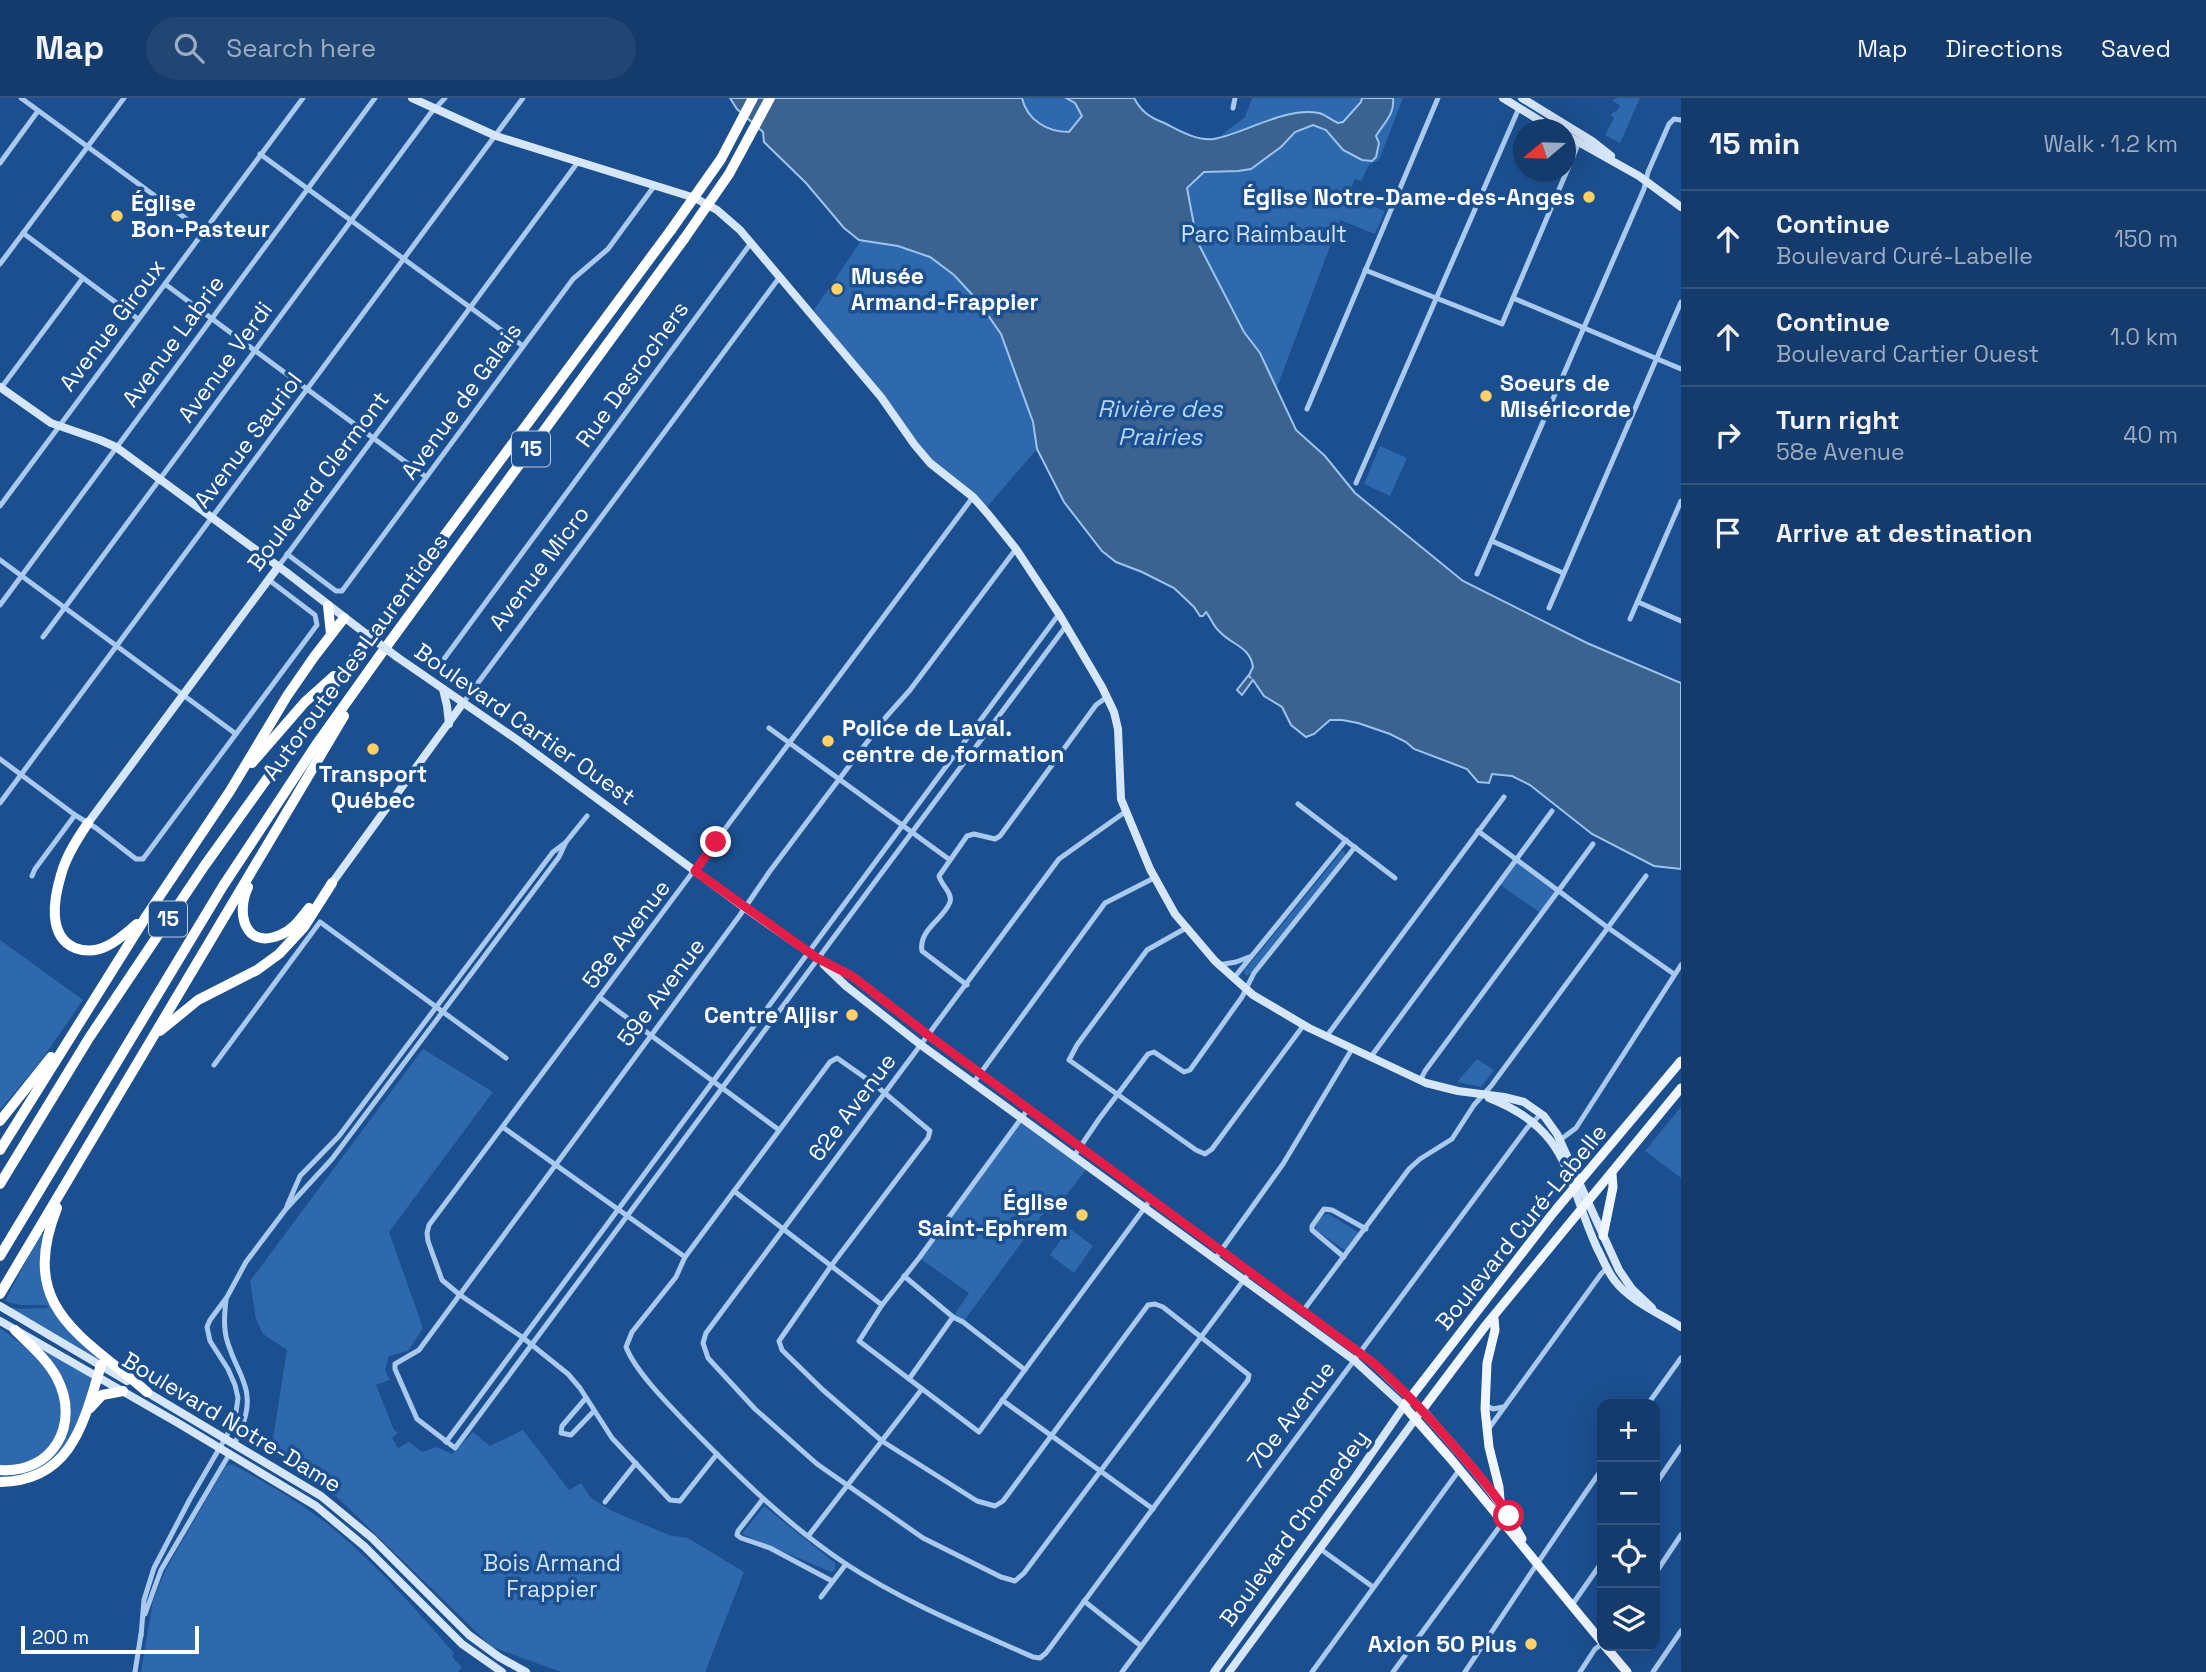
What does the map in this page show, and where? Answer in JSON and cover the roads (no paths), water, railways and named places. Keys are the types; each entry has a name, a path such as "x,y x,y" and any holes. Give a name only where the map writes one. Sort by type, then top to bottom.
{"highway":[{"name":"Autoroute des Laurentides","path":"0,1184 72,1065 190,886 349,663 671,230 721,159 753,98"},
{"name":"Autoroute des Laurentides","path":"0,1256 245,851 378,658 684,239 729,174 770,98"},
{"path":"328,606 331,634"},
{"path":"0,1150 147,915 230,791 287,696 344,618"},
{"path":"0,1294 378,658"},
{"path":"230,791 305,702 349,663"},
{"path":"88,823 70,852 61,875 55,914 60,935 77,948 98,949 115,942 147,915"},
{"path":"272,835 243,901 243,919 252,933 270,938 287,932 332,883"},
{"path":"153,1036 198,1000 257,970 279,954 304,927 332,883"},
{"path":"0,1121 75,1028"},
{"path":"70,1175 45,1243 44,1272 49,1292 56,1309 73,1330 147,1392"},
{"path":"0,1470 20,1469 41,1461 58,1442 65,1423 65,1400 56,1375 44,1358 15,1330"},
{"path":"0,1482 29,1479 53,1466 74,1442 88,1410 99,1371"},
{"path":"88,1410 102,1395 123,1391"}],"main road":[{"name":"Boulevard Curé-Labelle","path":"1404,1406 1479,1308 1681,1061"},
{"name":"Boulevard Curé-Labelle","path":"1422,1410 1480,1333 1681,1088"},
{"path":"1603,1236 1614,1187 1612,1174"},
{"path":"1494,1318 1495,1330 1487,1363 1485,1405 1500,1502 1506,1519"},
{"path":"1404,1406 1506,1519 1534,1560 1597,1637"},
{"path":"1422,1410 1500,1502"},
{"path":"1609,1651 1627,1672"}],"street":[{"path":"21,98 203,231"},
{"path":"0,264 124,98"},
{"name":"Avenue Giroux","path":"0,506 303,98"},
{"name":"Avenue Labrie","path":"0,605 375,98"},
{"path":"412,98 496,136 706,203 733,223 884,401 930,463 973,497 1016,549 1059,614 1107,696 1117,723 1119,788 1125,812 1154,878 1171,909 1186,928 1218,965 1247,991 1303,1026 1420,1081 1451,1090 1514,1099 1528,1104 1541,1114 1554,1128 1560,1140 1577,1186 1581,1211 1615,1282 1628,1296 1681,1326"},
{"name":"Avenue Verdi","path":"43,636 351,220 445,98"},
{"name":"Avenue Sauriol","path":"0,803 523,98"},
{"path":"1233,108 1235,98"},
{"path":"1307,409 1438,98"},
{"path":"1503,98 1536,119"},
{"path":"1356,483 1523,98 1646,180 1681,207"},
{"path":"0,163 38,111"},
{"path":"1477,574 1669,124 1674,119 1681,120"},
{"path":"1576,138 1581,139"},
{"path":"1365,270 1502,324 1581,139"},
{"path":"260,154 523,346"},
{"name":"Boulevard Clermont","path":"88,823 578,162"},
{"name":"Avenue de Galais","path":"287,554 335,590 341,591 575,275 608,249 654,185"},
{"path":"23,233 138,320"},
{"name":"Rue Desrochers","path":"474,689 445,667 443,660 751,243"},
{"path":"0,387 83,278"},
{"name":"Avenue Micro","path":"332,883 779,278"},
{"path":"165,284 426,477"},
{"path":"1513,298 1681,369"},
{"path":"1549,608 1681,302"},
{"name":"Boulevard Cartier Ouest","path":"0,387 59,427 116,447 397,657 519,741 745,908 817,958 852,976 1303,1311 1411,1398 1422,1410"},
{"name":"58e Avenue","path":"460,1295 442,1280 427,1233 429,1225 973,497"},
{"path":"1630,619 1681,502"},
{"path":"1492,541 1563,573"},
{"name":"59e Avenue","path":"490,1402 455,1448 415,1416 394,1365 419,1350 770,871 886,717 911,690 1016,549"},
{"path":"0,560 236,734"},
{"path":"0,759 139,861 145,858 317,623 313,614 269,580"},
{"path":"1638,602 1681,621"},
{"path":"446,1442 1059,614"},
{"path":"481,1395 490,1402 533,1346 817,958 1066,625"},
{"path":"442,689 449,724"},
{"path":"967,985 922,951 925,935 950,901 950,894 940,883 939,876 967,836 974,834 995,839 1000,836 1096,705 1107,696"},
{"path":"993,703 1002,711"},
{"path":"769,728 950,860"},
{"path":"944,769 953,776"},
{"path":"1326,1037 1504,797"},
{"path":"1298,804 1395,878"},
{"path":"1370,1058 1552,811"},
{"name":"62e Avenue","path":"847,1486 817,1464 755,1409 708,1358 703,1343 706,1333 1059,859 1125,812"},
{"path":"32,876 75,815"},
{"path":"286,1209 300,1176 339,1136 553,852 566,842 587,816"},
{"path":"1478,831 1674,974"},
{"path":"1233,979 1346,840"},
{"path":"141,1636 144,1600 154,1568 226,1438 236,1412 237,1391 228,1369 210,1341 207,1327 211,1317 227,1297 246,1262 286,1209 332,1159 559,857 566,842"},
{"path":"1420,1081 1594,844"},
{"path":"1074,1156 1148,1054 1154,1052 1184,1072 1189,1070 1247,991 1254,973 1355,847"},
{"path":"1303,1311 1409,1169 1452,1139 1646,876"},
{"path":"974,1082 1105,904 1154,878"},
{"path":"848,898 857,905"},
{"path":"214,1065 320,922 506,1058"},
{"path":"1186,928 1145,953 1077,1045 1069,1060 1205,1154 1212,1149 1303,1026"},
{"path":"1218,965 1252,956"},
{"name":"Boulevard Cartier Ouest","path":"817,958 846,986 921,1045 1243,1281 1357,1357 1404,1406"},
{"path":"1560,1140 1576,1128 1681,965"},
{"path":"599,998 779,1130"},
{"path":"759,1018 768,1025"},
{"path":"1215,1259 1283,1164 1352,1049"},
{"path":"837,1058 885,1093 930,1131 928,1138 831,1266 779,1341 782,1350 822,1390 882,1441 977,1501 995,1506 1003,1501 1148,1305 1163,1307 1249,1375 1153,1509 1040,1658 967,1628 846,1564 763,1499 717,1454 679,1416 629,1356 626,1347 632,1332 676,1277 685,1257 830,1062 837,1058"},
{"path":"1483,1096 1508,1106 1546,1135 1560,1153 1588,1202 1616,1266 1632,1289 1651,1308"},
{"path":"1028,1109 882,1305 859,1341 979,1432 1150,1199"},
{"name":"70e Avenue","path":"1122,1672 1521,1137 1541,1114"},
{"path":"504,1128 685,1257"},
{"path":"663,1148 673,1155"},
{"path":"734,1191 882,1305"},
{"path":"1344,1257 1312,1230 1324,1209 1332,1210 1366,1229"},
{"path":"1487,1431 1601,1274 1616,1266"},
{"path":"571,1272 581,1280"},
{"path":"847,1486 923,1538 1001,1577 1015,1581 1024,1573 1250,1272"},
{"path":"904,1276 1024,1370"},
{"path":"460,1295 522,1337 568,1374 612,1438 670,1500 680,1501 717,1454"},
{"path":"135,1672 149,1600 158,1577 229,1454 244,1421 247,1399 245,1388 225,1336 227,1297"},
{"name":"Boulevard Notre-Dame","path":"0,1306 99,1371 123,1391 303,1497 332,1518 364,1546 462,1644 502,1672"},
{"path":"909,1379 953,1317"},
{"name":"Boulevard Notre-Dame","path":"0,1321 147,1392 309,1487 379,1545 469,1635 499,1657 526,1672"},
{"path":"1652,1399 1681,1358"},
{"path":"809,1535 922,1389"},
{"path":"586,1398 562,1426 561,1433 571,1436 594,1411"},
{"path":"1002,1400 1153,1509"},
{"path":"1485,1405 1493,1409 1503,1407"},
{"name":"Boulevard Chomedey","path":"1214,1672 1404,1406"},
{"name":"Boulevard Curé-Labelle","path":"1416,1419 1422,1410"},
{"name":"Boulevard Chomedey","path":"1229,1672 1416,1419"},
{"path":"1660,1478 1681,1447"},
{"path":"1312,1672 1460,1469 1468,1462"},
{"path":"605,1502 636,1463"},
{"path":"1465,1672 1532,1574 1534,1560 1597,1476"},
{"path":"763,1499 737,1535 770,1548 832,1581"},
{"path":"1393,1672 1506,1519"},
{"path":"1660,1566 1681,1535"},
{"path":"1319,1548 1373,1587"},
{"path":"821,1597 846,1564"},
{"path":"1571,1605 1597,1569"},
{"path":"1084,1601 1141,1646"},
{"path":"1653,1672 1681,1631"},
{"path":"1580,1672 1597,1648"}],"water":[{"name":"Rivière des Prairies","path":"730,98 1022,98 1028,113 1039,123 1053,130 1069,132 1082,116 1075,103 1066,98 1134,98 1153,118 1186,134 1213,139 1293,113 1319,113 1338,123 1343,122 1362,98 1393,98 1391,114 1376,136 1379,143 1376,157 1372,161 1362,160 1343,150 1326,130 1313,125 1295,132 1281,147 1251,169 1204,172 1187,188 1197,241 1244,332 1260,353 1296,430 1325,456 1355,493 1463,581 1587,643 1681,683 1681,869 1654,866 1592,834 1530,785 1512,776 1492,774 1489,783 1478,782 1467,769 1414,749 1390,734 1358,723 1330,720 1314,734 1306,737 1291,725 1282,707 1264,696 1253,680 1242,695 1237,690 1248,676 1250,677 1253,667 1248,654 1217,629 1206,612 1200,616 1174,588 1116,562 1102,551 1064,502 1037,449 1033,422 1001,334 978,301 954,275 930,257 898,246 859,240 844,228 806,183 764,142 763,132 737,109"}],"place":[{"name":"Église Notre-Dame-des-Anges","path":"1589,197"},
{"name":"Église Bon-Pasteur","path":"117,216"},
{"name":"Musée Armand-Frappier","path":"837,289"},
{"name":"Soeurs de Miséricorde","path":"1486,396"},
{"name":"Police de Laval. centre de formation","path":"828,741"},
{"name":"Transport Québec","path":"373,749"},
{"name":"Centre Aljisr","path":"852,1015"},
{"name":"Église Saint-Ephrem","path":"1082,1215"},
{"name":"Axion 50 Plus","path":"1531,1644"}],"park label":[{"name":"Parc Raimbault","path":"1264,234"},
{"name":"Bois Armand Frappier","path":"552,1576"}]}
